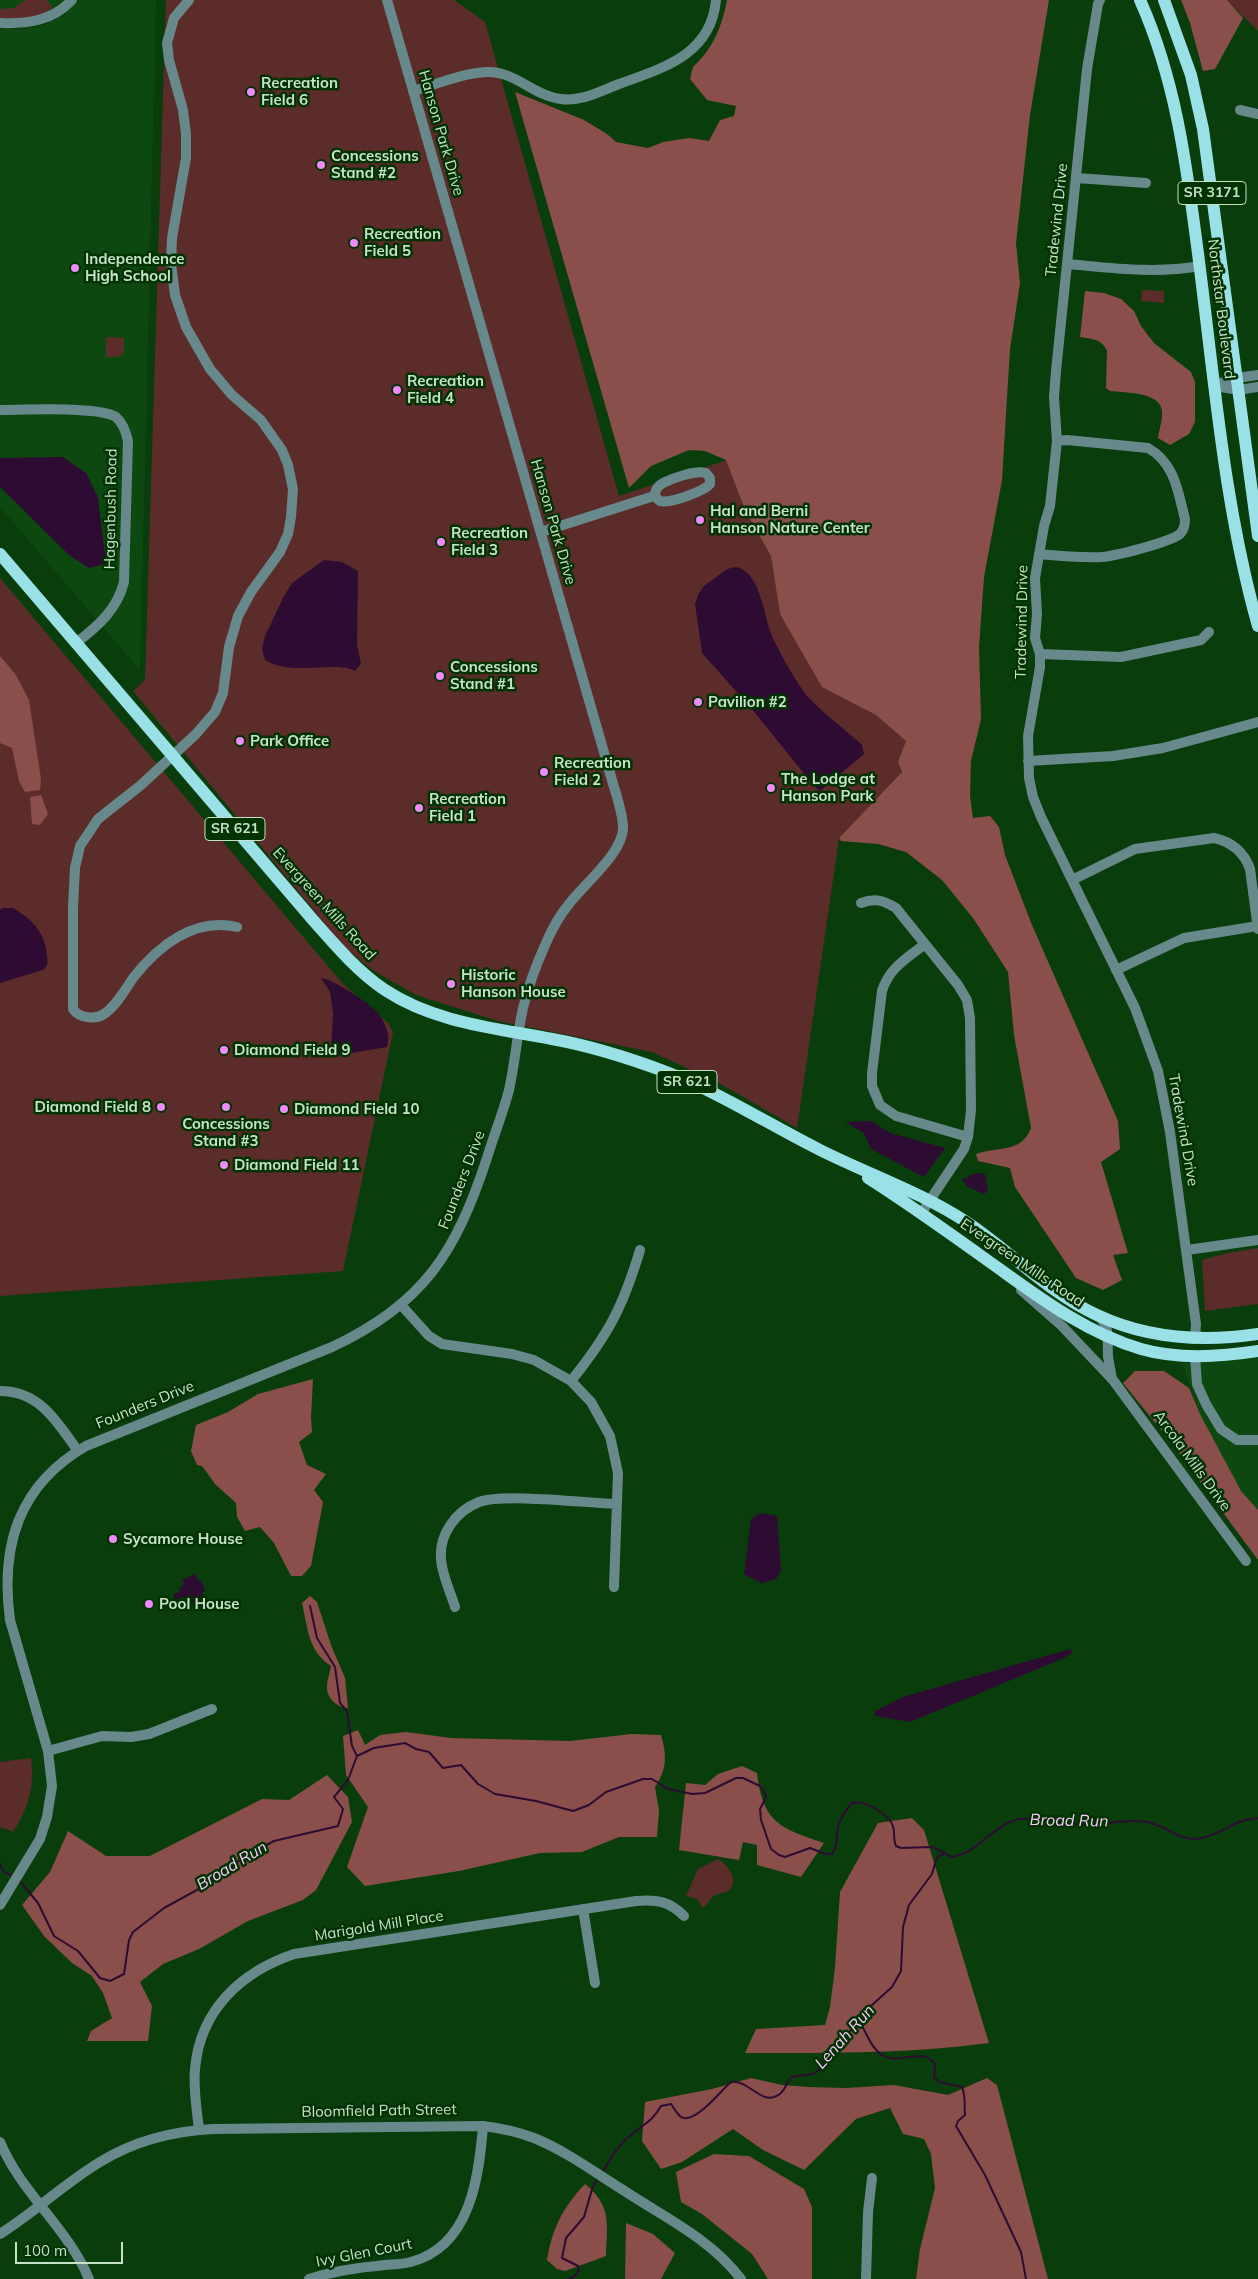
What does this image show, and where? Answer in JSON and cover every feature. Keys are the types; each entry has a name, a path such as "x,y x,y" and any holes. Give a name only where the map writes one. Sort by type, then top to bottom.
{"main road":[{"name":"Northstar Boulevard","path":"1140,0 1164,60 1175,101 1200,266 1233,520 1245,578 1258,626"},
{"name":"Northstar Boulevard","path":"1164,0 1191,75 1203,129 1258,536"},
{"name":"Evergreen Mills Road","path":"0,554 313,920 361,970 386,990 435,1013 482,1026 609,1053 670,1074 843,1162 931,1200 969,1224 1064,1296 1097,1315 1161,1335 1195,1339 1258,1334"},
{"name":"Evergreen Mills Road","path":"843,1162 922,1212 1051,1307 1108,1335 1128,1344 1158,1353 1195,1356 1258,1351"},
{"path":"1128,1344 1143,1343 1181,1346 1195,1339"},
{"path":"1195,1356 1198,1350 1210,1346 1258,1341"}],"street":[{"path":"0,23 26,24 45,19 58,12 72,0"},
{"path":"189,0 174,18 167,43 183,110 186,134 186,158 172,238 172,272 175,295 186,327 210,369 232,395 271,431 288,465 293,489 291,517 285,542 274,562 251,592 233,630 220,702 207,723 141,785 98,819 80,846 75,868 72,918 73,1010 81,1016 88,1017 105,1013 146,962 178,936 202,927 237,927"},
{"name":"Hanson Park Drive","path":"387,0 614,788 623,828 616,848 558,919 545,944 525,1002 519,1033"},
{"path":"413,91 487,72 512,76 548,97 570,100 592,95 667,66 683,57 702,38 709,26 716,0"},
{"name":"Tradewind Drive","path":"1100,0 1088,69 1056,371 1054,397 1057,441 1050,506 1035,578 1038,614 1035,638 1040,654 1028,736 1028,761 1033,797 1116,970 1147,1040 1165,1101 1187,1250 1196,1324 1195,1339"},
{"path":"1240,110 1258,114"},
{"path":"1077,178 1146,183"},
{"path":"1068,264 1141,270 1167,270 1200,266"},
{"path":"1237,384 1258,375"},
{"path":"1215,385 1237,384 1258,388"},
{"name":"Hagenbush Road","path":"0,410 100,412 116,418 126,431 128,441 124,582 121,595 113,609 100,624 76,643"},
{"path":"1039,554 1076,558 1104,557 1172,539 1182,533 1185,526 1185,519 1173,475 1169,465 1157,453 1148,448 1067,440 1057,441"},
{"path":"698,472 706,472 710,478 710,484 705,490 668,501 661,501 654,496 656,488 662,483 698,472"},
{"path":"541,532 654,496"},
{"path":"1040,654 1121,657 1201,640 1209,632"},
{"path":"1028,761 1113,756 1163,748 1258,722"},
{"path":"1072,880 1135,849 1214,838 1233,844 1247,860 1250,869 1258,927 1184,938 1116,970"},
{"path":"861,903 873,899 896,908 958,985 967,1000 970,1018 971,1110 968,1138 964,1149 922,1212"},
{"path":"925,944 893,969 885,980 882,991 872,1086 880,1105 896,1116 968,1138"},
{"name":"Founders Drive","path":"3,1901 40,1839 50,1800 52,1780 48,1751 10,1620 5,1578 6,1559 15,1527 33,1492 55,1467 78,1451 104,1437 332,1347 366,1331 402,1306 436,1268 450,1248 468,1212 508,1092 519,1033"},
{"path":"1187,1250 1258,1240"},
{"path":"571,1381 595,1351 622,1306 640,1250"},
{"name":"SR 621","path":"986,1260 1062,1326 1112,1380"},
{"path":"402,1306 429,1336 442,1344 524,1356 559,1372 571,1381 590,1402 610,1436 618,1474 614,1587"},
{"path":"1097,1315 1106,1324 1112,1380"},
{"path":"1195,1356 1197,1384 1221,1429 1237,1440 1258,1440"},
{"name":"Arcola Mills Drive","path":"1112,1380 1246,1561"},
{"path":"0,1392 22,1394 42,1405 78,1451"},
{"path":"455,1607 442,1570 440,1557 442,1540 454,1520 470,1507 478,1503 498,1499 617,1504"},
{"path":"48,1751 102,1736 149,1734 212,1709"},
{"name":"Marigold Mill Place","path":"199,2130 195,2067 203,2037 211,2019 224,1999 243,1979 256,1970 294,1954 651,1900 673,1905 684,1916"},
{"path":"582,1909 595,1983"},
{"name":"Bloomfield Path Street","path":"0,2234 77,2177 120,2152 152,2139 199,2130 482,2126 533,2138 586,2167 706,2243 729,2263 741,2279"},
{"name":"Ivy Glen Court","path":"309,2279 352,2269 412,2262 444,2242 458,2225 474,2193 482,2126"},
{"path":"0,2142 25,2186 69,2242 89,2279"},
{"path":"866,2279 868,2212 872,2178"}],"shaded area":[{"path":"0,0 65,0 48,12 0,18"},
{"path":"25,0 46,0 52,6 43,15 36,17 0,18 0,9 14,8"},
{"name":"Independence High School","path":"80,0 156,0 140,670 0,507 0,29 26,29 45,25 61,17"},
{"path":"166,0 454,0 485,22 619,496 727,460 746,512 771,556 780,614 855,703 876,715 906,741 898,762 902,772 839,838 797,1128 719,1083 652,1052 498,1021 416,995 374,971 345,948 133,691 145,680"},
{"path":"727,0 1049,0 1030,115 1016,243 1020,283 1010,349 1002,480 984,577 979,647 981,719 971,761 970,796 973,818 990,816 999,827 1005,855 1032,925 1118,1121 1120,1149 1101,1162 1128,1253 1113,1255 1122,1280 1103,1290 1076,1278 1015,1187 1010,1168 978,1161 976,1154 1015,1146 1027,1136 1031,1128 1014,1035 1008,972 973,918 942,880 906,852 878,844 841,841 839,838 902,772 898,762 906,741 876,715 822,687 780,614 771,556 746,512 726,460 705,451 689,450 651,466 629,488 515,92 584,120 616,142 648,148 663,142 689,138 709,141 720,120 734,116 736,106 707,100 690,79 693,67 706,53 716,36"},
{"path":"1181,0 1227,0 1243,18 1215,69 1203,71 1190,23"},
{"path":"1227,0 1258,0 1258,31"},
{"path":"1142,290 1164,291 1164,303 1141,301"},
{"path":"1085,291 1104,293 1121,299 1134,311 1141,326 1154,343 1191,372 1195,382 1195,422 1189,434 1170,445 1158,438 1162,411 1160,404 1148,396 1110,391 1106,388 1107,351 1105,347 1092,339 1080,337"},
{"path":"106,337 124,338 124,352 118,357 106,357"},
{"path":"63,457 86,473 98,497 106,564 89,568 70,556 0,487 0,458"},
{"path":"324,560 342,562 358,571 357,645 361,664 355,671 336,667 288,667 276,665 265,660 262,649 265,636 284,596 292,583"},
{"path":"736,567 745,571 756,587 773,638 804,692 862,745 864,754 820,791 702,653 695,604 698,595 704,586 727,569"},
{"path":"0,578 343,984 388,1023 393,1032 343,1271 0,1296"},
{"path":"0,656 16,675 29,700 41,779 40,790 25,792 19,781 12,748 0,743"},
{"path":"41,795 48,814 40,825 32,824 30,797"},
{"path":"2,908 13,908 37,928 44,940 47,962 43,970 0,983 0,910"},
{"path":"321,978 351,992 377,1012 386,1029 387,1047 334,1056 331,1051 333,1014 330,992"},
{"path":"871,1121 890,1133 945,1148 924,1177 871,1149 864,1133 845,1122"},
{"path":"978,1173 985,1174 988,1190 984,1194 968,1187 962,1180"},
{"path":"1258,1248 1258,1304 1205,1311 1202,1260"},
{"path":"1258,1354 1258,1510 1241,1492 1201,1416 1182,1363"},
{"path":"1135,1371 1164,1371 1189,1388 1201,1416 1241,1491 1258,1510 1258,1560 1170,1441 1123,1383"},
{"path":"313,1379 312,1432 299,1442 307,1465 326,1474 314,1490 323,1502 311,1566 302,1576 291,1576 274,1543 260,1527 245,1531 237,1517 236,1503 215,1484 202,1466 197,1465 191,1451 196,1425 228,1412 258,1394"},
{"path":"760,1513 777,1516 781,1570 776,1579 761,1583 744,1574 751,1519"},
{"path":"195,1574 198,1581 201,1580 205,1591 202,1592 205,1599 191,1604 189,1600 183,1597 175,1600 173,1594 180,1592 179,1589 184,1584 182,1580"},
{"path":"310,1596 317,1602 331,1645 345,1678 348,1708 333,1702 328,1694 327,1684 331,1666 323,1660 313,1646 302,1603"},
{"path":"1070,1649 1072,1653 1064,1658 910,1722 875,1716 875,1711 903,1697"},
{"path":"358,1730 365,1745 380,1735 406,1732 451,1738 570,1741 632,1734 661,1735 665,1762 662,1775 655,1787 659,1811 657,1837 619,1837 582,1852 540,1853 459,1871 365,1886 347,1867 368,1807 346,1775 343,1736"},
{"path":"31,1758 32,1778 29,1797 23,1815 13,1832 0,1827 0,1762"},
{"path":"742,1766 757,1773 764,1803 776,1821 796,1833 824,1843 801,1877 757,1865 757,1845 743,1842 739,1860 679,1850 686,1783 705,1785 718,1774"},
{"path":"327,1775 348,1797 352,1822 316,1890 303,1900 248,1921 199,1949 163,1964 140,1982 152,2006 148,2041 87,2041 91,2031 112,2018 103,1993 92,1976 72,1963 44,1936 22,1905 50,1872 68,1831 106,1856 150,1856 262,1799 289,1800"},
{"path":"912,1818 924,1830 989,2043 898,2051 745,2053 756,2029 825,2025 830,2007 835,1967 840,1892 878,1823"},
{"path":"718,1859 731,1873 733,1878 732,1887 725,1893 713,1896 703,1908 697,1899 686,1896 698,1869"},
{"path":"751,2078 782,2085 809,2087 846,2088 894,2085 948,2095 987,2078 997,2085 1048,2279 916,2279 920,2249 935,2188 931,2154 924,2139 903,2134 890,2108 856,2119 804,2170 763,2150 733,2129 682,2162 661,2169 642,2141 645,2102 712,2089"},
{"path":"714,2154 749,2156 804,2189 812,2207 812,2279 768,2279 752,2254 702,2214 681,2202 676,2172"},
{"path":"585,2184 594,2192 604,2208 607,2225 606,2256 565,2271 557,2269 547,2260 555,2228 570,2201"},
{"path":"626,2223 653,2234 675,2253 661,2279 625,2279"}],"waterway":[{"path":"310,1606 317,1638 335,1667 340,1703 347,1711 352,1746 357,1756"},
{"name":"Broad Run","path":"20,1881 38,1903 54,1936 78,1951 100,1978 110,1981 124,1974 129,1940 133,1932 164,1908 206,1885 244,1857 274,1841 338,1826 343,1809 334,1797 348,1780 357,1756 374,1748 405,1743 416,1749 429,1752 443,1768 461,1765 478,1784 495,1794 536,1801 573,1811 589,1805 606,1792 643,1779 652,1779 668,1789 692,1794 705,1793 736,1778 743,1778 760,1786 764,1791 766,1797 760,1809 761,1820 771,1849 785,1857 810,1848 826,1854 832,1854 836,1844 840,1820 852,1803 875,1808 886,1816 893,1826 896,1846 901,1848 933,1847 952,1857 970,1850 994,1831 1011,1821 1021,1819 1086,1825 1139,1821 1153,1824 1190,1839 1197,1839 1214,1834 1239,1822 1258,1818"},
{"name":"Lenah Run","path":"603,2172 611,2157 622,2144 651,2119 661,2106 671,2104 681,2117 687,2118 701,2111 731,2082 738,2082 768,2098 781,2093 791,2077 813,2074 819,2070 826,2055 841,2042 872,2005 892,1987 901,1971 903,1927 909,1905 932,1874 937,1857 944,1854"},
{"name":"Broad Run","path":"0,1863 4,1872 13,1875"},
{"path":"860,2023 872,2044 882,2055 896,2059 917,2056 929,2059 935,2064 934,2077 939,2082 962,2087 965,2115 958,2121 956,2126 985,2175 1021,2252 1026,2279"},
{"name":"Lenah Run","path":"568,2279 575,2276 579,2270 578,2266 562,2258 566,2238 584,2217 593,2186 599,2178"}],"place":[{"name":"Recreation Field 6","path":"251,92"},
{"name":"Concessions Stand #2","path":"321,165"},
{"name":"Recreation Field 5","path":"354,243"},
{"name":"Independence High School","path":"75,268"},
{"name":"Recreation Field 4","path":"397,390"},
{"name":"Hal and Berni Hanson Nature Center","path":"700,520"},
{"name":"Recreation Field 3","path":"441,542"},
{"name":"Concessions Stand #1","path":"440,676"},
{"name":"Pavilion #2","path":"698,702"},
{"name":"Park Office","path":"240,741"},
{"name":"Recreation Field 2","path":"544,772"},
{"name":"The Lodge at Hanson Park","path":"771,788"},
{"name":"Recreation Field 1","path":"419,808"},
{"name":"Historic Hanson House","path":"451,984"},
{"name":"Diamond Field 9","path":"224,1050"},
{"name":"Diamond Field 8","path":"161,1107"},
{"name":"Concessions Stand #3","path":"226,1107"},
{"name":"Diamond Field 10","path":"284,1109"},
{"name":"Diamond Field 11","path":"224,1165"},
{"name":"Sycamore House","path":"113,1539"},
{"name":"Pool House","path":"149,1604"}]}
